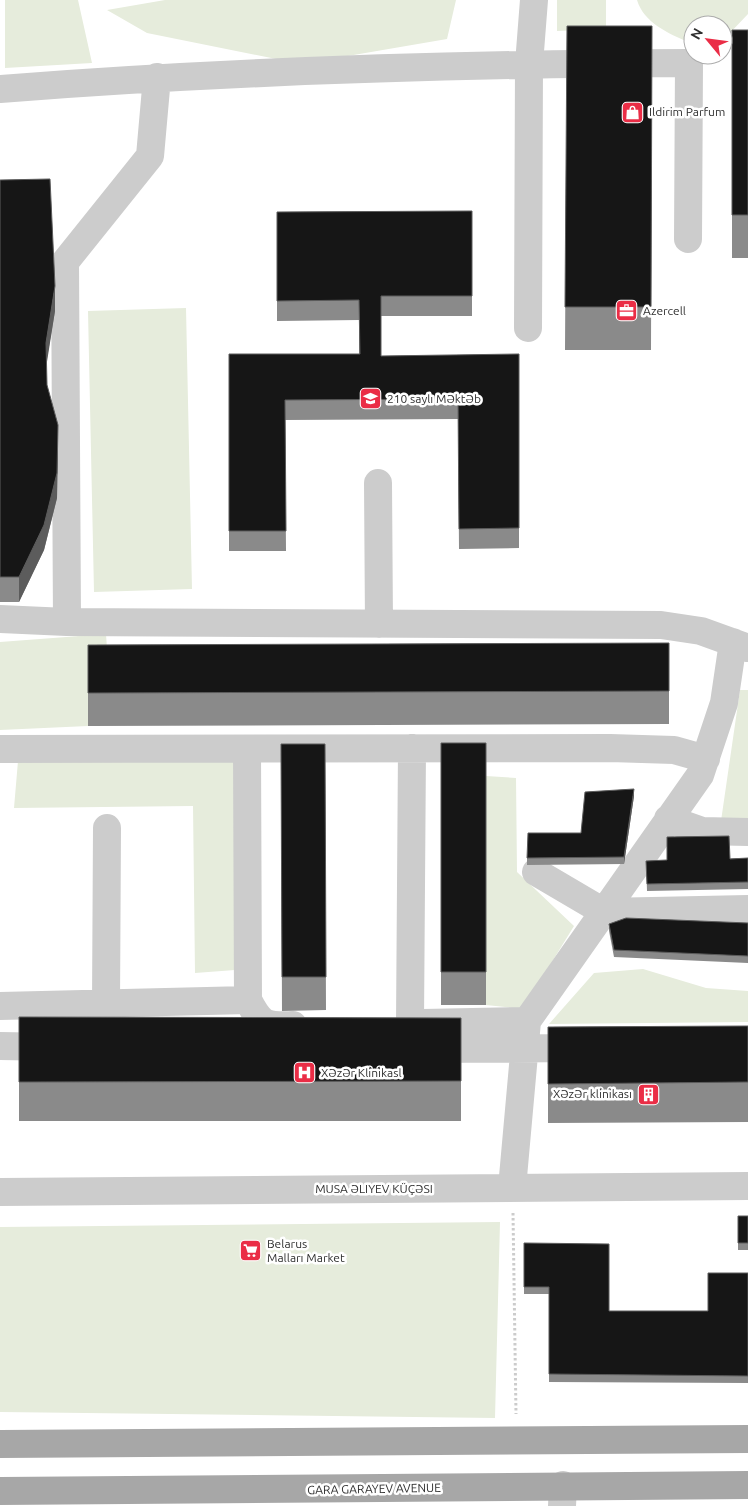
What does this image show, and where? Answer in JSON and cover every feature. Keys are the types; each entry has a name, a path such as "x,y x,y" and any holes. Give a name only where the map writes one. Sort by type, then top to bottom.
{"main road":[{"path":"0,1444 748,1439"},
{"name":"GARA GARAYEV AVENUE","path":"0,1491 416,1489 563,1495 748,1485"}],"street":[{"path":"528,328 529,64 534,0"},
{"path":"0,89 157,77 529,64 689,63 688,239"},
{"path":"67,622 65,262 150,156 157,77"},
{"path":"378,483 378,624"},
{"path":"0,619 67,622 662,625 701,631 741,645 700,775 527,1021 512,1188"},
{"path":"0,749 412,748 674,750 706,758"},
{"path":"410,1023 412,748"},
{"path":"247,749 248,1000 258,1018 272,1026 322,1025"},
{"path":"668,819 702,831 748,832"},
{"path":"106,1003 107,828"},
{"path":"536,872 604,912 748,909"},
{"path":"0,1006 248,1000"},
{"path":"381,1024 527,1021"},
{"path":"0,1046 79,1047"},
{"path":"396,1049 524,1050 612,1047"},
{"path":"267,1048 307,1048"},
{"name":"MUSA ƏLIYEV KÜÇƏSI","path":"0,1192 748,1186"}],"path":[{"path":"512,1188 516,1440"}],"green space":[{"path":"5,0 78,0 92,63 5,68"},
{"path":"165,0 456,0 447,39 301,64 147,33 107,10"},
{"path":"557,0 606,0 606,29 557,31"},
{"path":"637,0 748,0 748,14 733,30 733,15 683,15 683,40 665,31 651,21 640,8"},
{"path":"186,308 192,589 94,592 88,311"},
{"path":"106,634 109,678 88,678 88,726 0,730 0,642"},
{"path":"740,690 748,690 748,821 721,821"},
{"path":"18,761 238,761 235,970 195,973 193,806 14,808"},
{"path":"486,776 516,778 517,872 574,926 523,1009 486,1005"},
{"path":"643,969 706,988 748,991 748,1022 549,1024 594,973"},
{"path":"500,1222 495,1418 0,1412 0,1227"}],"building":[{"path":"567,26 652,26 651,307 565,307"},
{"path":"733,30 748,30 748,215 732,215"},
{"path":"50,179 55,286 46,343 47,385 58,425 57,473 44,525 19,577 0,577 0,180"},
{"path":"472,211 472,296 381,296 381,356 519,354 519,528 459,529 458,399 285,400 286,531 229,531 229,354 360,354 359,300 277,301 277,212"},
{"path":"669,643 669,691 88,693 88,645"},
{"path":"441,743 486,743 486,972 441,972"},
{"path":"281,744 325,744 326,977 282,977"},
{"path":"634,789 624,857 527,858 528,833 581,833 585,792"},
{"path":"729,836 730,859 748,858 748,882 647,884 646,861 667,860 667,837"},
{"path":"626,918 748,923 748,956 614,950 609,924"},
{"path":"19,1017 461,1018 461,1081 19,1082"},
{"path":"748,1026 748,1082 548,1084 548,1027"},
{"path":"738,1216 748,1216 748,1243 738,1243"},
{"path":"524,1243 609,1244 609,1311 708,1311 708,1273 748,1273 748,1376 549,1374 549,1287 524,1287"}],"place":[{"name":"Ildirim Parfum","path":"633,112"},
{"name":"Azercell","path":"627,311"},
{"name":"210 saylı Məktəb","path":"371,399"},
{"name":"Xəzər Klinikasl","path":"305,1073"},
{"name":"Xəzər klinikası","path":"648,1094"},
{"name":"Belarus Malları Market","path":"251,1251"}]}
